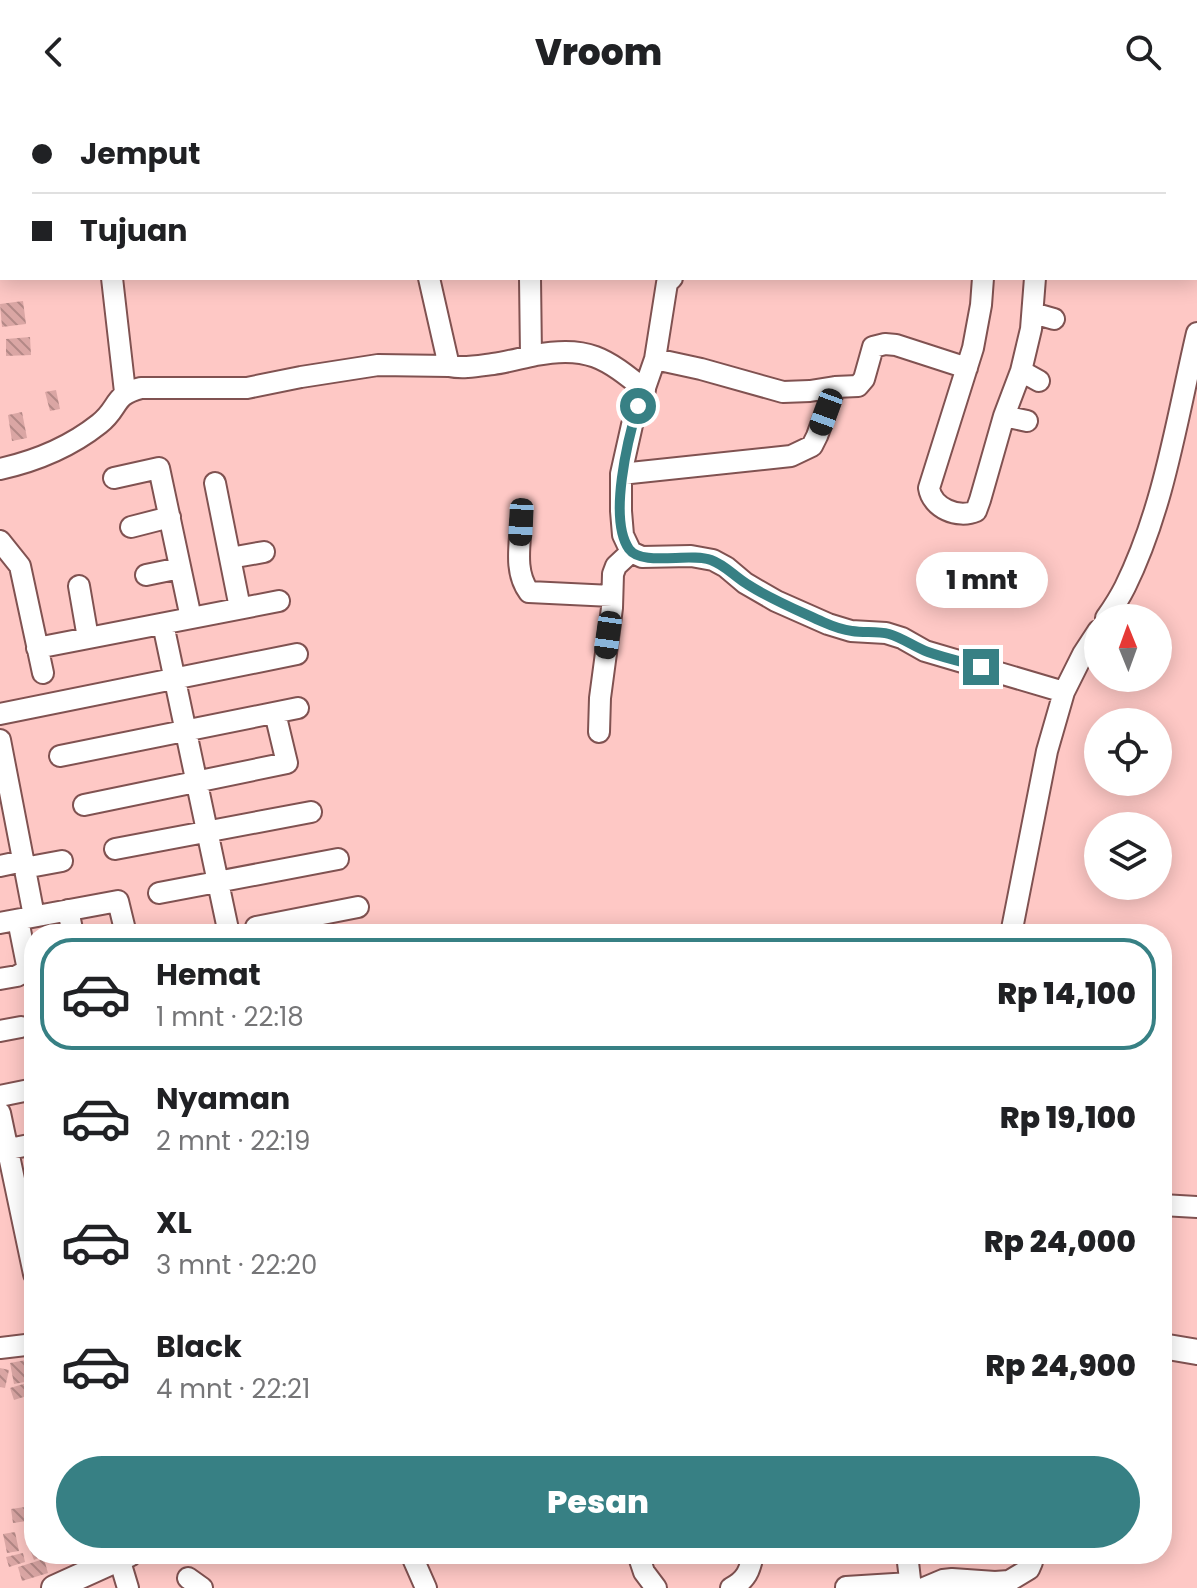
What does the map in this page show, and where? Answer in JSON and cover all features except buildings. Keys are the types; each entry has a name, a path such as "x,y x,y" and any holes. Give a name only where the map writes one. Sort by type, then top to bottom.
{"main road":[{"path":"1172,1348 1197,1352"},
{"path":"54,1588 106,1564"}],"street":[{"path":"112,280 125,392"},
{"path":"429,280 449,366"},
{"path":"530,280 531,356"},
{"path":"669,280 655,359 632,425 621,474 623,535 631,552 642,557 691,556 713,560 776,601 828,624 851,631 886,633 925,651 1064,692"},
{"path":"983,280 979,318 967,368 929,488 931,498 941,508 967,514 976,511 1004,416 1021,371 1031,329 1035,280"},
{"path":"1033,313 1054,319"},
{"path":"1115,604 1125,588 1152,522 1188,414 1197,333"},
{"path":"655,359 783,392 858,386 864,379 873,347 885,344 967,368"},
{"path":"1,465 35,460 64,447 101,423 125,392 141,388 247,388 378,365 485,366 563,350 585,352 609,362 645,390"},
{"path":"1021,371 1039,381"},
{"path":"621,474 791,456 812,446 835,387"},
{"path":"1004,416 1027,421"},
{"path":"114,478 159,468 191,618"},
{"path":"215,483 240,608"},
{"path":"131,527 170,517"},
{"path":"521,522 520,574 529,592 612,596"},
{"path":"0,541 8,561 20,566 43,673"},
{"path":"230,558 264,552"},
{"path":"599,732 613,574 616,566 631,552"},
{"path":"146,575 180,568"},
{"path":"79,586 88,638"},
{"path":"37,648 279,601"},
{"path":"163,624 227,924"},
{"path":"1013,924 1047,751 1064,692 1084,652"},
{"path":"0,714 297,654"},
{"path":"60,756 298,708"},
{"path":"84,805 287,763 275,713"},
{"path":"0,740 24,865 17,920 24,952"},
{"path":"115,849 311,812"},
{"path":"159,893 338,859"},
{"path":"0,866 62,861"},
{"path":"17,920 118,901 124,924"},
{"path":"296,924 358,907"},
{"path":"68,910 71,924"},
{"path":"0,979 24,972"},
{"path":"0,1031 21,1027"},
{"path":"0,1096 24,1091"},
{"path":"0,1113 3,1150 24,1234"},
{"path":"3,1150 24,1146"},
{"path":"1172,1206 1197,1207"},
{"path":"0,1348 24,1345"},
{"path":"125,1564 128,1588"},
{"path":"415,1564 426,1588"},
{"path":"641,1564 655,1588"},
{"path":"731,1588 741,1583 750,1564"},
{"path":"910,1564 915,1586"},
{"path":"846,1587 915,1586 952,1579 1009,1581 1029,1569 1031,1564"}],"route":[{"path":"638,406 621,474 623,535 631,552 642,557 691,556 713,560 776,601 828,624 851,631 886,633 925,651 981,667"}]}
